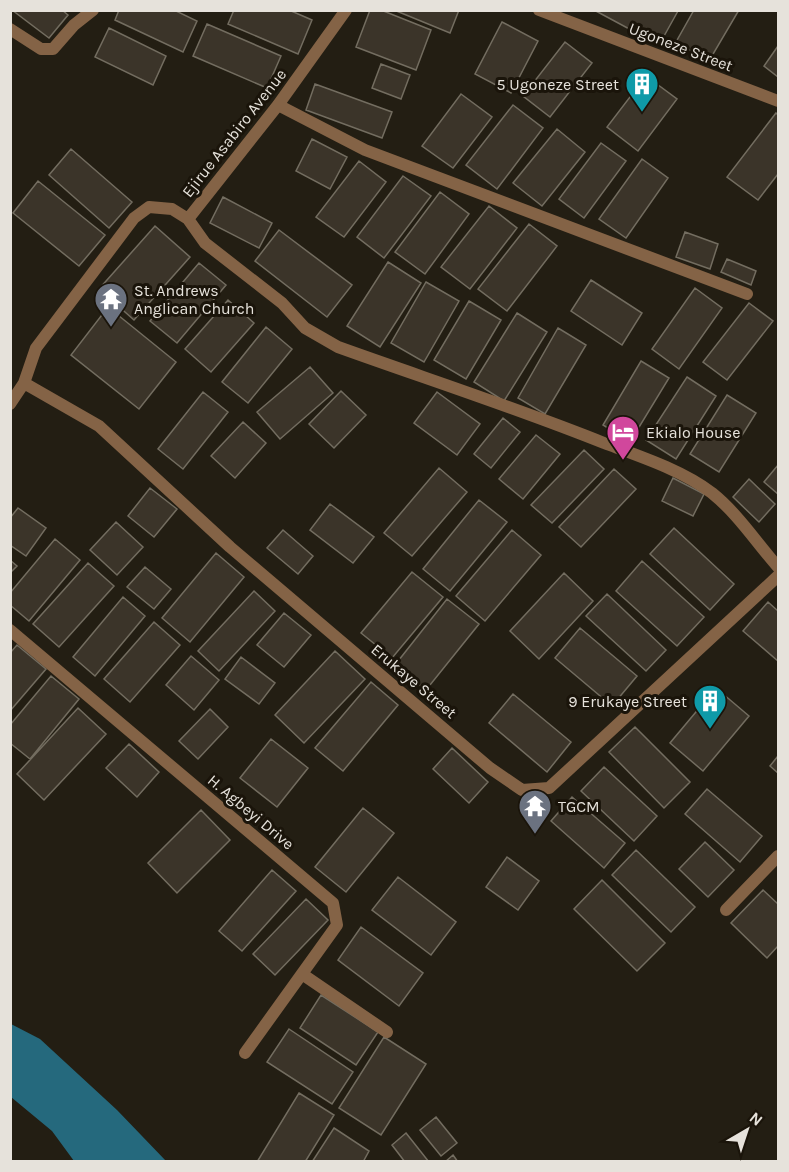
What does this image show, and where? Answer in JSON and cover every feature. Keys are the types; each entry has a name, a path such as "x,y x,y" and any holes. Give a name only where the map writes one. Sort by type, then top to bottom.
{"street":[{"path":"10,29 41,49 54,49 74,25 93,10"},
{"name":"Ejirue Asabiro Avenue","path":"10,404 24,383 36,348 134,218 149,207 172,209 188,219 278,105 346,10"},
{"name":"Ugoneze Street","path":"539,10 778,101"},
{"path":"278,105 365,150 747,294"},
{"path":"188,219 205,243 282,303 305,328 338,346 565,427 687,478 710,492 733,512 778,567"},
{"name":"Erukaye Street","path":"24,383 99,426 230,547 490,768 522,790 549,788 778,576"},
{"name":"H. Agbeyi Drive","path":"10,630 333,903 337,925 245,1053"},
{"path":"726,910 778,856"},
{"path":"302,974 387,1032"}],"water":[{"path":"11,1024 40,1039 117,1110 166,1161 74,1161 52,1131 11,1097"}],"building":[{"path":"12,10 62,10 68,15 49,38"},
{"path":"119,10 174,10 197,21 183,52 115,20"},
{"path":"234,10 289,10 312,20 298,54 228,24"},
{"path":"370,10 381,10 431,30 416,70 356,47"},
{"path":"394,10 459,10 450,33"},
{"path":"594,10 677,10 678,11 659,45"},
{"path":"694,10 739,10 709,61 676,42"},
{"path":"502,22 538,41 511,93 475,74"},
{"path":"207,24 281,56 267,88 193,56"},
{"path":"109,28 166,56 153,85 95,57"},
{"path":"565,42 592,63 550,117 523,96"},
{"path":"778,46 778,77 764,66"},
{"path":"381,64 410,75 401,99 372,88"},
{"name":"5 Ugoneze Street","path":"646,76 677,99 638,151 607,127"},
{"path":"315,84 392,112 382,138 306,110"},
{"path":"461,94 492,117 453,168 422,146"},
{"path":"513,105 543,128 497,189 466,165"},
{"path":"776,113 778,115 778,174 758,200 727,177"},
{"path":"557,129 585,152 542,206 513,183"},
{"path":"312,139 347,157 330,189 296,171"},
{"path":"601,143 626,161 584,218 559,199"},
{"path":"71,149 132,202 109,228 49,175"},
{"path":"642,159 668,178 626,238 599,219"},
{"path":"359,161 386,182 344,237 316,217"},
{"path":"403,176 431,196 384,258 357,237"},
{"path":"38,181 105,235 79,266 13,213"},
{"path":"440,192 469,214 425,274 395,252"},
{"path":"223,197 272,223 259,248 210,223"},
{"path":"489,206 517,228 470,289 441,267"},
{"path":"529,224 557,246 507,311 478,289"},
{"path":"155,226 190,257 134,320 99,289"},
{"path":"279,230 352,285 327,317 255,261"},
{"path":"685,232 718,244 710,269 676,257"},
{"path":"727,259 756,271 751,285 721,272"},
{"path":"388,262 421,283 380,347 347,326"},
{"path":"199,263 226,285 177,343 150,321"},
{"path":"591,280 642,313 622,345 571,311"},
{"path":"426,282 459,301 424,362 391,343"},
{"path":"695,288 722,308 679,369 652,349"},
{"path":"228,300 254,323 211,372 185,349"},
{"path":"469,301 501,320 466,379 434,360"},
{"path":"749,303 773,321 727,380 703,362"},
{"path":"108,307 176,362 139,409 71,355"},
{"path":"517,313 547,332 504,401 474,382"},
{"path":"266,327 292,349 248,403 222,382"},
{"path":"558,328 586,345 545,414 518,398"},
{"path":"641,361 669,378 630,442 603,425"},
{"path":"310,367 333,393 280,439 257,412"},
{"path":"687,377 716,396 676,459 646,440"},
{"path":"341,391 366,415 334,448 309,424"},
{"path":"203,392 228,412 183,469 158,449"},
{"path":"437,392 480,424 457,455 414,423"},
{"path":"727,395 756,413 719,472 690,454"},
{"path":"503,418 520,432 491,468 474,454"},
{"path":"243,422 266,443 235,478 211,456"},
{"path":"536,435 560,454 523,499 499,479"},
{"path":"584,450 604,469 552,523 531,505"},
{"path":"778,465 778,494 764,482"},
{"path":"439,468 467,492 412,556 384,533"},
{"path":"614,469 636,489 581,547 559,527"},
{"path":"673,478 704,494 693,516 662,501"},
{"path":"749,479 775,504 759,522 733,497"},
{"path":"150,488 177,509 154,537 128,516"},
{"path":"479,500 507,522 450,591 423,569"},
{"path":"330,504 374,537 353,563 310,530"},
{"path":"18,508 46,528 26,556 10,545 10,518"},
{"path":"116,522 143,547 117,575 90,550"},
{"path":"674,528 734,584 710,610 650,554"},
{"path":"283,530 313,556 298,574 267,548"},
{"path":"512,530 541,555 485,621 456,596"},
{"path":"55,539 80,560 29,621 10,605 10,593"},
{"path":"216,553 244,577 190,642 162,618"},
{"path":"10,560 17,566 10,573"},
{"path":"642,561 704,617 677,646 616,591"},
{"path":"88,563 114,586 59,647 33,624"},
{"path":"145,567 171,589 154,609 127,587"},
{"path":"412,572 443,597 392,658 361,633"},
{"path":"564,573 593,601 539,659 510,631"},
{"path":"254,591 275,611 219,671 198,651"},
{"path":"607,594 666,650 646,671 586,616"},
{"path":"123,597 145,616 95,676 73,657"},
{"path":"447,599 479,624 426,690 395,665"},
{"path":"768,602 778,611 778,661 743,631"},
{"path":"284,613 311,635 284,667 257,645"},
{"path":"154,622 180,645 130,702 104,679"},
{"path":"580,628 637,676 612,706 555,658"},
{"path":"17,645 46,669 10,711 10,653"},
{"path":"335,651 365,679 304,743 275,715"},
{"path":"191,656 219,680 194,710 166,685"},
{"path":"241,657 275,683 259,704 225,679"},
{"path":"51,676 79,699 30,759 10,743 10,725"},
{"path":"371,682 398,705 343,771 315,748"},
{"name":"9 Erukaye Street","path":"716,688 749,716 703,771 670,743"},
{"path":"513,694 571,742 547,772 489,723"},
{"path":"78,708 106,734 44,800 17,774"},
{"path":"210,709 228,727 198,759 179,741"},
{"path":"635,727 690,782 664,808 609,752"},
{"path":"271,739 308,768 277,807 240,778"},
{"path":"129,744 159,772 137,797 106,768"},
{"path":"452,748 488,782 469,803 433,769"},
{"path":"778,756 778,773 770,766"},
{"path":"604,767 657,816 634,841 581,791"},
{"path":"707,789 762,836 740,862 685,814"},
{"path":"572,797 625,843 604,868 551,821"},
{"path":"363,808 394,833 346,892 315,867"},
{"path":"201,810 230,840 177,893 148,863"},
{"path":"705,842 734,870 708,897 679,869"},
{"path":"636,850 695,907 671,932 612,875"},
{"path":"507,857 539,881 518,910 486,887"},
{"path":"272,870 296,891 242,951 219,931"},
{"path":"398,877 456,922 431,955 372,910"},
{"path":"602,880 665,943 637,971 574,909"},
{"path":"763,890 778,904 778,946 767,958 731,923"},
{"path":"306,899 328,920 275,975 253,954"},
{"path":"361,927 423,973 399,1006 338,960"},
{"path":"321,995 378,1032 356,1065 300,1028"},
{"path":"289,1029 353,1072 332,1104 267,1062"},
{"path":"384,1037 426,1064 381,1135 339,1108"},
{"path":"299,1093 334,1115 305,1162 257,1162"},
{"path":"436,1117 457,1143 441,1156 420,1130"},
{"path":"334,1128 369,1151 363,1162 312,1162"},
{"path":"406,1133 429,1162 405,1162 392,1145"},
{"path":"453,1155 458,1162 445,1162"}],"place":[{"name":"5 Ugoneze Street","path":"642,113"},
{"name":"St. Andrews Anglican Church","path":"111,328"},
{"name":"Ekialo House","path":"623,461"},
{"name":"9 Erukaye Street","path":"710,730"},
{"name":"TGCM","path":"535,835"}]}
